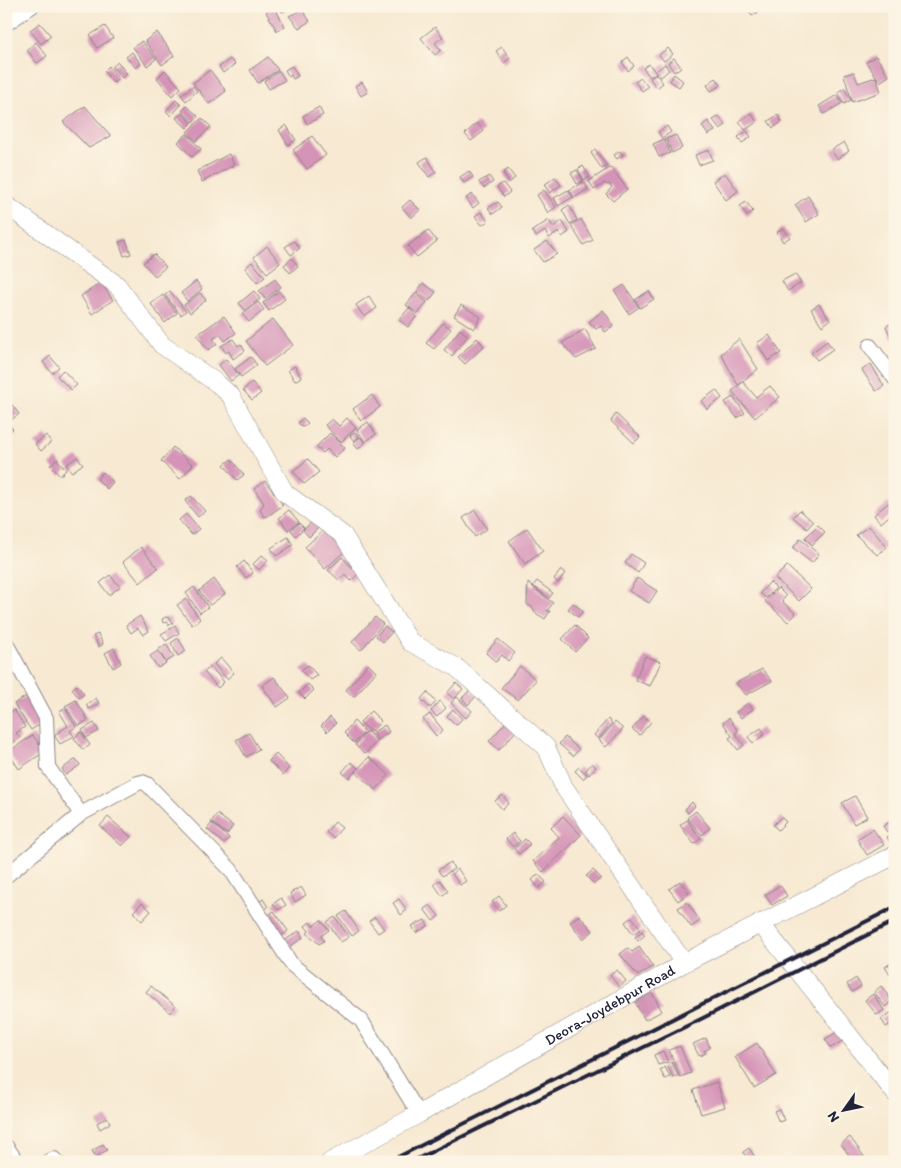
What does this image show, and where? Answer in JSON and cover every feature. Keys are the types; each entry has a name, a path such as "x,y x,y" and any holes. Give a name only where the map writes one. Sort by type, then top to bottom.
{"street":[{"path":"9,16 32,6"},
{"path":"6,205 118,285 162,345 218,384 231,396 285,493 343,535 410,642 456,668 546,747 564,787 684,963"},
{"path":"870,346 895,379"},
{"path":"6,643 46,718 48,767 81,814"},
{"path":"6,876 81,814 138,783 147,784 231,870 292,965 361,1020 419,1114"},
{"name":"Deora-Joydebpur Road","path":"330,1162 419,1114 684,963 895,855"},
{"path":"760,923 895,1093"},
{"path":"6,1146 17,1162"},
{"path":"46,1162 54,1159 57,1162"}],"building":[{"path":"278,6 292,6 282,12"},
{"path":"747,6 760,6 762,10 752,16"},
{"path":"274,7 285,26 277,31 266,12"},
{"path":"302,10 310,21 299,28 289,16"},
{"path":"40,23 51,36 41,44 30,30"},
{"path":"105,26 113,38 97,48 90,35"},
{"path":"435,27 443,37 435,43 441,50 435,55 421,38"},
{"path":"157,32 174,56 162,65 145,41"},
{"path":"142,41 156,59 147,66 133,47"},
{"path":"36,42 47,56 37,63 27,50"},
{"path":"502,47 510,58 504,63 496,51"},
{"path":"668,48 673,54 664,61 659,55"},
{"path":"132,52 141,64 136,68 126,57"},
{"path":"876,56 889,76 880,82 866,62"},
{"path":"268,57 278,70 258,83 250,70"},
{"path":"628,57 634,66 628,71 622,62"},
{"path":"674,58 681,67 674,72 668,63"},
{"path":"230,59 235,64 223,73 219,67"},
{"path":"118,62 127,74 122,78 112,67"},
{"path":"649,64 656,73 650,77 643,68"},
{"path":"665,64 669,70 661,77 656,71"},
{"path":"109,66 118,78 113,83 104,71"},
{"path":"292,66 298,76 293,79 291,75 289,77 285,70"},
{"path":"165,70 181,88 172,96 157,78"},
{"path":"210,70 226,91 209,104 193,83"},
{"path":"279,71 285,80 269,89 264,81"},
{"path":"854,72 858,83 876,77 881,92 852,102 844,75"},
{"path":"656,74 663,83 657,88 650,79"},
{"path":"674,74 683,81 679,87 670,81"},
{"path":"641,78 648,87 642,91 635,82"},
{"path":"716,78 721,85 711,91 707,85"},
{"path":"362,82 368,92 361,96 355,86"},
{"path":"193,86 197,91 186,101 181,95"},
{"path":"844,88 851,100 844,104 838,92"},
{"path":"837,95 842,103 824,114 819,106"},
{"path":"176,100 181,105 171,116 166,111"},
{"path":"85,106 111,136 89,148 63,122"},
{"path":"187,106 198,116 193,122 182,111"},
{"path":"319,107 323,115 307,124 303,116"},
{"path":"182,113 192,123 187,128 176,118"},
{"path":"751,113 757,122 745,130 739,121"},
{"path":"778,115 782,122 773,128 768,121"},
{"path":"719,116 726,125 720,129 713,120"},
{"path":"202,118 211,127 196,141 187,132"},
{"path":"708,121 715,131 708,135 702,126"},
{"path":"477,123 484,131 471,141 465,134"},
{"path":"286,125 296,140 288,145 279,130"},
{"path":"667,126 671,132 662,138 658,132"},
{"path":"747,131 751,137 742,143 738,137"},
{"path":"187,134 201,149 192,157 178,142"},
{"path":"676,135 682,148 672,153 666,139"},
{"path":"312,136 326,155 307,169 293,150"},
{"path":"664,139 670,153 659,157 653,144"},
{"path":"844,142 849,151 837,159 831,150"},
{"path":"595,149 607,166 602,169 591,153"},
{"path":"709,150 713,160 699,165 695,155"},
{"path":"620,151 623,155 617,159 614,155"},
{"path":"229,154 234,165 202,182 197,171"},
{"path":"427,157 436,172 429,177 419,162"},
{"path":"583,166 590,177 584,180 578,169"},
{"path":"611,167 627,189 613,201 606,194 612,187 609,184 605,183 594,190 589,181"},
{"path":"508,169 515,178 509,183 503,173"},
{"path":"577,170 583,181 577,184 571,173"},
{"path":"469,171 473,177 464,183 460,177"},
{"path":"725,173 738,191 726,200 713,181"},
{"path":"489,176 493,182 484,188 479,182"},
{"path":"555,177 561,185 550,193 544,185"},
{"path":"584,182 588,189 574,198 569,190"},
{"path":"503,183 510,192 504,197 497,187"},
{"path":"544,190 556,207 548,213 537,195"},
{"path":"568,190 573,197 558,206 554,198"},
{"path":"472,194 479,203 473,208 466,198"},
{"path":"808,196 819,214 806,222 795,205"},
{"path":"410,200 420,210 411,218 402,207"},
{"path":"498,202 502,207 493,214 488,208"},
{"path":"746,202 753,211 747,216 740,206"},
{"path":"569,205 577,220 570,224 562,210"},
{"path":"481,212 488,221 482,225 475,216"},
{"path":"581,219 593,240 583,245 571,225"},
{"path":"549,220 553,227 562,221 569,232 562,237 559,232 549,238 545,231 536,237 532,231"},
{"path":"783,228 790,237 783,242 777,232"},
{"path":"428,230 437,241 417,257 408,246"},
{"path":"126,240 131,254 124,256 119,242"},
{"path":"294,241 300,248 291,255 285,247"},
{"path":"547,241 557,254 543,262 534,250"},
{"path":"267,246 280,263 267,273 254,257"},
{"path":"154,254 166,267 155,276 143,263"},
{"path":"292,258 298,266 290,273 284,265"},
{"path":"252,262 265,277 257,283 245,268"},
{"path":"795,274 801,283 788,291 782,281"},
{"path":"275,279 281,287 265,299 259,291"},
{"path":"196,281 202,289 187,301 181,293"},
{"path":"101,283 113,300 92,314 81,296"},
{"path":"423,283 436,292 429,301 417,292"},
{"path":"624,285 639,307 629,314 615,291"},
{"path":"170,291 186,311 181,315 165,295"},
{"path":"254,291 260,299 245,310 239,303"},
{"path":"279,291 285,299 269,311 263,303"},
{"path":"649,291 654,299 640,308 635,300"},
{"path":"200,293 206,300 190,313 184,305"},
{"path":"416,293 427,302 418,314 406,305"},
{"path":"163,295 177,313 165,323 151,304"},
{"path":"369,296 377,308 364,317 356,305"},
{"path":"258,302 264,310 249,322 242,314"},
{"path":"819,304 830,320 822,326 811,309"},
{"path":"461,305 481,317 474,329 454,316"},
{"path":"409,308 417,316 408,327 399,320"},
{"path":"603,310 614,326 605,332 601,326 596,329 589,322"},
{"path":"224,316 236,333 225,341 220,334 213,339 217,344 208,350 197,335"},
{"path":"273,319 293,345 265,366 246,341"},
{"path":"895,322 895,339 892,340 886,326"},
{"path":"443,323 451,329 434,349 426,343"},
{"path":"460,329 468,336 452,356 444,350"},
{"path":"585,329 596,349 576,359 562,343"},
{"path":"769,335 781,353 768,361 757,343"},
{"path":"477,338 484,346 465,364 458,357"},
{"path":"233,339 238,346 241,344 245,351 233,359 229,351 226,353 221,346"},
{"path":"739,339 758,369 738,385 721,354"},
{"path":"827,341 833,349 817,360 811,353"},
{"path":"50,356 59,367 52,373 43,362"},
{"path":"251,357 257,365 241,377 235,369"},
{"path":"226,359 239,375 231,381 219,365"},
{"path":"871,364 884,386 876,391 862,370"},
{"path":"295,366 301,377 295,381 288,370"},
{"path":"63,370 77,385 71,390 57,376"},
{"path":"252,382 261,393 252,400 243,390"},
{"path":"743,382 756,397 770,386 780,397 755,418 732,391"},
{"path":"716,390 722,398 707,409 701,401"},
{"path":"372,395 380,407 361,421 353,409"},
{"path":"733,397 745,413 737,418 725,402"},
{"path":"6,398 19,414 11,420 6,413"},
{"path":"616,414 640,437 634,443 611,421"},
{"path":"303,418 308,423 303,427 298,423"},
{"path":"347,418 356,428 341,442 325,425 332,419 339,426"},
{"path":"368,422 376,434 365,442 357,430"},
{"path":"6,423 13,429 6,435"},
{"path":"355,432 359,437 354,441 350,436"},
{"path":"330,433 345,448 335,457 327,449 323,453 316,447"},
{"path":"46,435 51,442 41,451 35,444"},
{"path":"360,437 365,443 358,449 353,443"},
{"path":"173,447 193,465 180,479 161,461"},
{"path":"77,457 83,464 72,472 66,465"},
{"path":"57,459 66,470 60,476 50,465"},
{"path":"231,459 244,475 237,480 224,465"},
{"path":"308,459 319,472 304,484 293,471"},
{"path":"103,472 113,482 107,489 97,479"},
{"path":"265,481 283,505 264,517 260,510 264,503 254,489"},
{"path":"191,496 205,511 198,517 185,501"},
{"path":"888,503 895,511 881,523 874,515"},
{"path":"289,510 299,522 288,530 279,518"},
{"path":"475,510 487,529 475,537 463,518"},
{"path":"800,510 813,522 807,529 793,517"},
{"path":"186,514 199,529 192,535 179,520"},
{"path":"313,521 319,527 309,537 303,530"},
{"path":"299,523 304,528 296,536 291,530"},
{"path":"818,525 825,532 812,545 805,538"},
{"path":"869,526 887,547 877,555 856,535"},
{"path":"527,528 543,551 525,564 509,541"},
{"path":"325,529 345,551 325,569 305,547"},
{"path":"288,537 293,545 276,556 271,548"},
{"path":"800,539 819,554 812,563 793,548"},
{"path":"141,547 158,568 140,583 123,562"},
{"path":"631,554 644,563 638,573 625,563"},
{"path":"262,555 268,560 259,570 253,564"},
{"path":"342,557 358,574 351,581 345,574 339,580 328,570"},
{"path":"244,561 253,573 246,578 237,567"},
{"path":"787,566 811,589 799,601 775,578"},
{"path":"561,570 565,573 558,583 554,579"},
{"path":"110,575 120,587 109,595 100,583"},
{"path":"637,578 657,591 649,603 629,591"},
{"path":"214,579 225,594 210,605 199,591"},
{"path":"537,581 553,593 549,598 533,586"},
{"path":"770,582 776,588 766,598 760,593"},
{"path":"528,583 553,603 547,611 550,611 545,619 534,612 534,609 527,604"},
{"path":"194,587 208,607 200,613 186,593"},
{"path":"778,588 786,596 782,601 796,614 788,622 765,601"},
{"path":"186,599 200,619 192,625 177,605"},
{"path":"573,603 583,611 578,617 568,609"},
{"path":"140,616 149,631 143,635 138,628 131,633 126,625"},
{"path":"375,617 383,624 361,650 352,642"},
{"path":"170,618 173,623 169,625 167,622 163,623 162,619"},
{"path":"575,625 588,638 575,652 562,639"},
{"path":"175,626 179,633 166,641 161,634"},
{"path":"385,626 392,632 383,642 376,636"},
{"path":"98,634 103,644 99,647 93,636"},
{"path":"178,638 186,651 178,656 171,643"},
{"path":"498,639 515,653 508,661 502,655 496,662 486,653"},
{"path":"166,644 174,657 166,662 158,650"},
{"path":"114,648 121,663 113,668 105,653"},
{"path":"158,651 166,663 158,668 150,656"},
{"path":"645,656 661,662 650,686 635,680"},
{"path":"221,658 234,673 227,679 214,664"},
{"path":"368,664 376,672 354,697 346,690"},
{"path":"308,665 317,675 310,680 301,670"},
{"path":"520,666 536,680 518,700 501,688"},
{"path":"211,667 224,682 218,688 204,672"},
{"path":"762,669 772,681 746,695 736,683"},
{"path":"274,677 290,698 277,707 262,686"},
{"path":"456,683 463,689 454,699 447,693"},
{"path":"308,684 314,690 305,699 299,693"},
{"path":"77,685 84,694 79,698 72,689"},
{"path":"471,689 477,695 468,705 462,698"},
{"path":"427,692 436,702 430,708 421,699"},
{"path":"28,695 45,721 31,730 14,704"},
{"path":"457,697 472,711 466,718 451,703"},
{"path":"96,698 99,703 89,709 86,705"},
{"path":"76,700 88,720 78,726 65,706"},
{"path":"440,701 446,708 437,717 431,711"},
{"path":"748,703 753,709 741,718 736,712"},
{"path":"65,708 76,727 70,731 74,736 60,744 54,735 68,726 59,711"},
{"path":"453,709 462,719 456,725 447,716"},
{"path":"14,710 25,727 16,733 20,738 6,748 6,716"},
{"path":"371,711 381,721 371,732 360,722"},
{"path":"430,714 443,730 436,736 423,719"},
{"path":"644,716 651,722 640,735 632,729"},
{"path":"330,717 336,723 327,732 321,726"},
{"path":"729,718 738,731 735,733 744,745 738,750 729,738 732,736 723,723"},
{"path":"608,719 612,723 598,739 594,735"},
{"path":"508,720 518,729 499,750 489,741"},
{"path":"354,721 365,732 354,743 344,733"},
{"path":"615,722 623,729 606,747 599,740"},
{"path":"94,723 99,731 86,738 82,730"},
{"path":"385,725 389,732 377,740 373,732"},
{"path":"761,728 765,734 753,743 748,737"},
{"path":"367,731 377,741 365,754 355,745"},
{"path":"81,732 90,745 83,750 74,738"},
{"path":"249,733 259,749 246,757 236,740"},
{"path":"33,735 44,752 19,769 8,752"},
{"path":"565,737 579,749 573,756 559,744"},
{"path":"276,754 289,768 283,775 269,761"},
{"path":"369,757 389,775 376,790 355,772"},
{"path":"76,759 80,765 66,775 62,769"},
{"path":"351,762 358,768 349,778 342,772"},
{"path":"592,763 596,767 589,775 585,771"},
{"path":"579,767 587,775 583,779 575,771"},
{"path":"502,795 509,803 502,809 495,801"},
{"path":"855,796 867,817 854,824 842,803"},
{"path":"692,802 695,806 688,813 685,809"},
{"path":"696,811 710,828 702,835 687,818"},
{"path":"217,814 233,826 227,834 211,822"},
{"path":"563,816 581,835 543,872 533,861 559,837 551,828"},
{"path":"108,817 131,837 122,846 100,826"},
{"path":"781,817 786,822 778,830 773,825"},
{"path":"895,819 895,828 887,832 883,826"},
{"path":"687,820 701,838 694,844 680,825"},
{"path":"335,822 342,828 333,838 326,832"},
{"path":"212,823 229,838 224,844 207,829"},
{"path":"873,829 884,845 867,855 857,839"},
{"path":"513,833 520,841 513,847 506,839"},
{"path":"895,833 895,845 892,846 887,837"},
{"path":"525,839 530,844 519,854 514,849"},
{"path":"451,862 454,869 442,876 438,870"},
{"path":"458,869 466,881 460,885 452,874"},
{"path":"593,870 601,878 594,884 586,876"},
{"path":"538,874 546,882 539,888 532,880"},
{"path":"440,880 448,891 442,896 434,884"},
{"path":"680,881 689,893 678,901 669,889"},
{"path":"780,885 787,896 772,905 765,895"},
{"path":"301,887 306,895 295,902 290,893"},
{"path":"499,896 506,905 499,911 492,902"},
{"path":"281,898 286,905 278,910 273,904"},
{"path":"263,899 268,907 262,912 256,904"},
{"path":"399,899 407,910 401,915 393,903"},
{"path":"687,902 700,921 691,927 678,908"},
{"path":"142,903 151,911 142,921 133,912"},
{"path":"430,905 439,916 433,921 424,909"},
{"path":"274,911 288,931 280,937 266,917"},
{"path":"346,911 359,931 352,936 338,916"},
{"path":"579,915 593,931 583,939 570,922"},
{"path":"335,917 349,937 341,942 327,922"},
{"path":"375,917 384,929 378,933 369,921"},
{"path":"632,917 641,929 633,934 625,922"},
{"path":"321,920 329,930 321,936 324,941 319,944 307,933 309,931 305,926 310,922 313,926"},
{"path":"425,920 428,926 416,933 412,926"},
{"path":"299,931 303,938 289,947 284,941"},
{"path":"642,931 645,935 638,941 635,937"},
{"path":"639,947 653,967 638,976 620,954 628,948 632,952"},
{"path":"894,961 895,972 890,975 885,967"},
{"path":"617,970 626,981 619,987 610,975"},
{"path":"856,978 861,986 852,992 847,984"},
{"path":"151,986 175,1006 170,1013 146,992"},
{"path":"881,986 892,1001 885,1007 874,992"},
{"path":"652,993 662,1011 645,1020 635,1002"},
{"path":"873,994 884,1010 877,1015 865,1000"},
{"path":"895,1010 895,1021 886,1027 881,1019"},
{"path":"842,1029 847,1038 831,1048 825,1039"},
{"path":"706,1038 710,1048 704,1051 706,1053 699,1056 693,1044"},
{"path":"757,1043 776,1075 754,1088 735,1057"},
{"path":"680,1046 691,1073 680,1077 669,1050"},
{"path":"663,1051 668,1062 658,1065 654,1055"},
{"path":"672,1062 678,1076 673,1078 667,1065"},
{"path":"665,1067 670,1077 665,1079 660,1070"},
{"path":"717,1082 725,1107 701,1114 693,1090"},
{"path":"779,1109 784,1120 779,1122 774,1111"},
{"path":"107,1117 110,1123 100,1129 97,1123"},
{"path":"850,1137 868,1162 854,1162 841,1144"},
{"path":"103,1144 107,1150 96,1157 92,1151"},
{"path":"749,1148 755,1157 749,1161 743,1152"}],"railway":[{"path":"388,1162 895,907"},
{"path":"411,1162 895,921"}]}
